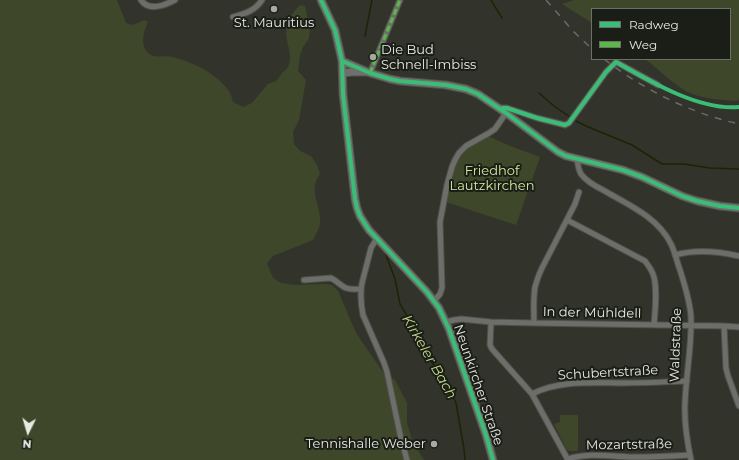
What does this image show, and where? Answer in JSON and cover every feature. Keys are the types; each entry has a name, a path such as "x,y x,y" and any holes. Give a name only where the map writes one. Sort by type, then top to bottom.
{"main road":[{"name":"Neunkircher Straße","path":"321,0 335,30 342,61 343,94 357,208 363,222 427,292 446,322 486,435 493,460"},
{"path":"342,61 370,73 390,79 446,85 466,89 478,94 499,108 558,152 566,156 623,170 697,201 739,208"},
{"path":"343,73 370,73"}],"street":[{"path":"141,0 143,4 152,7 167,4 175,0"},
{"path":"233,17 248,13 259,5 262,0"},
{"path":"370,73 400,0"},
{"path":"499,108 507,108 565,125 572,119 606,72 616,62 658,85"},
{"path":"434,301 440,294 442,288 440,222 446,185 455,160 466,146 489,134 495,129 506,113"},
{"name":"Waldstraße","path":"577,159 580,173 584,177 594,185 636,209 659,227 666,236 675,255 688,297 690,312 690,352 686,381 685,417 690,457"},
{"path":"534,323 535,294 538,277 575,204 579,192"},
{"path":"567,220 644,260 650,267 655,281 654,325"},
{"path":"377,238 371,248 361,289 361,308 387,372 407,460"},
{"path":"675,255 686,252 710,251 739,256"},
{"path":"304,280 331,278 347,288 361,289"},
{"name":"In der Mühldell","path":"446,322 461,319 491,322 739,327"},
{"path":"491,322 490,345 492,349 532,394 568,460"},
{"path":"724,326 726,368 739,406"},
{"name":"Schubertstraße","path":"532,394 544,389 572,384 686,381"},
{"name":"Mozartstraße","path":"568,460 577,457 594,456 690,457"}],"green space":[{"path":"0,0 117,0 126,23 133,25 144,20 148,22 143,40 143,44 147,52 153,56 170,56 204,69 224,85 230,92 233,102 243,107 252,103 268,84 276,81 288,67 290,52 286,33 289,19 300,5 305,6 310,30 309,38 300,55 298,71 306,80 299,120 293,132 294,144 300,151 311,156 317,165 320,174 315,185 315,191 320,213 320,224 313,240 273,256 267,263 273,278 281,283 293,285 325,284 332,285 338,291 356,333 385,375 395,380 407,403 407,423 413,443 424,460 0,460"},
{"path":"574,0 739,0 739,99 737,101 722,100 695,95 681,88 646,60 731,60 731,8 591,8 591,22 562,4"},
{"name":"Friedhof Lautzkirchen","path":"488,136 540,157 516,225 446,202 452,176 460,157 470,147"},
{"path":"560,415 578,415 577,451 567,450 554,424 560,422"}],"waterway":[{"name":"Kirkeler Bach","path":"365,36 372,0"},
{"path":"491,0 502,18"},
{"path":"539,93 570,117"},
{"path":"576,121 632,145 662,164 684,164 710,168 739,169"},
{"name":"Kirkeler Bach","path":"386,255 395,279 400,304 406,314 412,330 456,403 465,460"}],"railway":[{"path":"546,0 573,31 591,48"},
{"path":"605,60 635,81 668,99 703,114 739,124"}],"marked path":[{"path":"370,73 400,0"}],"cycle path":[{"path":"321,0 335,30 342,61 343,94 357,208 369,230 427,292 439,308 449,329 486,435 493,460"},
{"path":"342,61 370,73 390,79 446,85 466,89 478,94 558,152 566,156 623,170 697,201 739,208"},
{"path":"503,108 565,125 569,123 606,72 616,62 659,86 692,100 724,107 739,107"}],"place":[{"name":"St. Mauritius","path":"274,9"},
{"name":"Die Bud Schnell-Imbiss","path":"373,57"},
{"name":"Tennishalle Weber","path":"434,444"}]}
